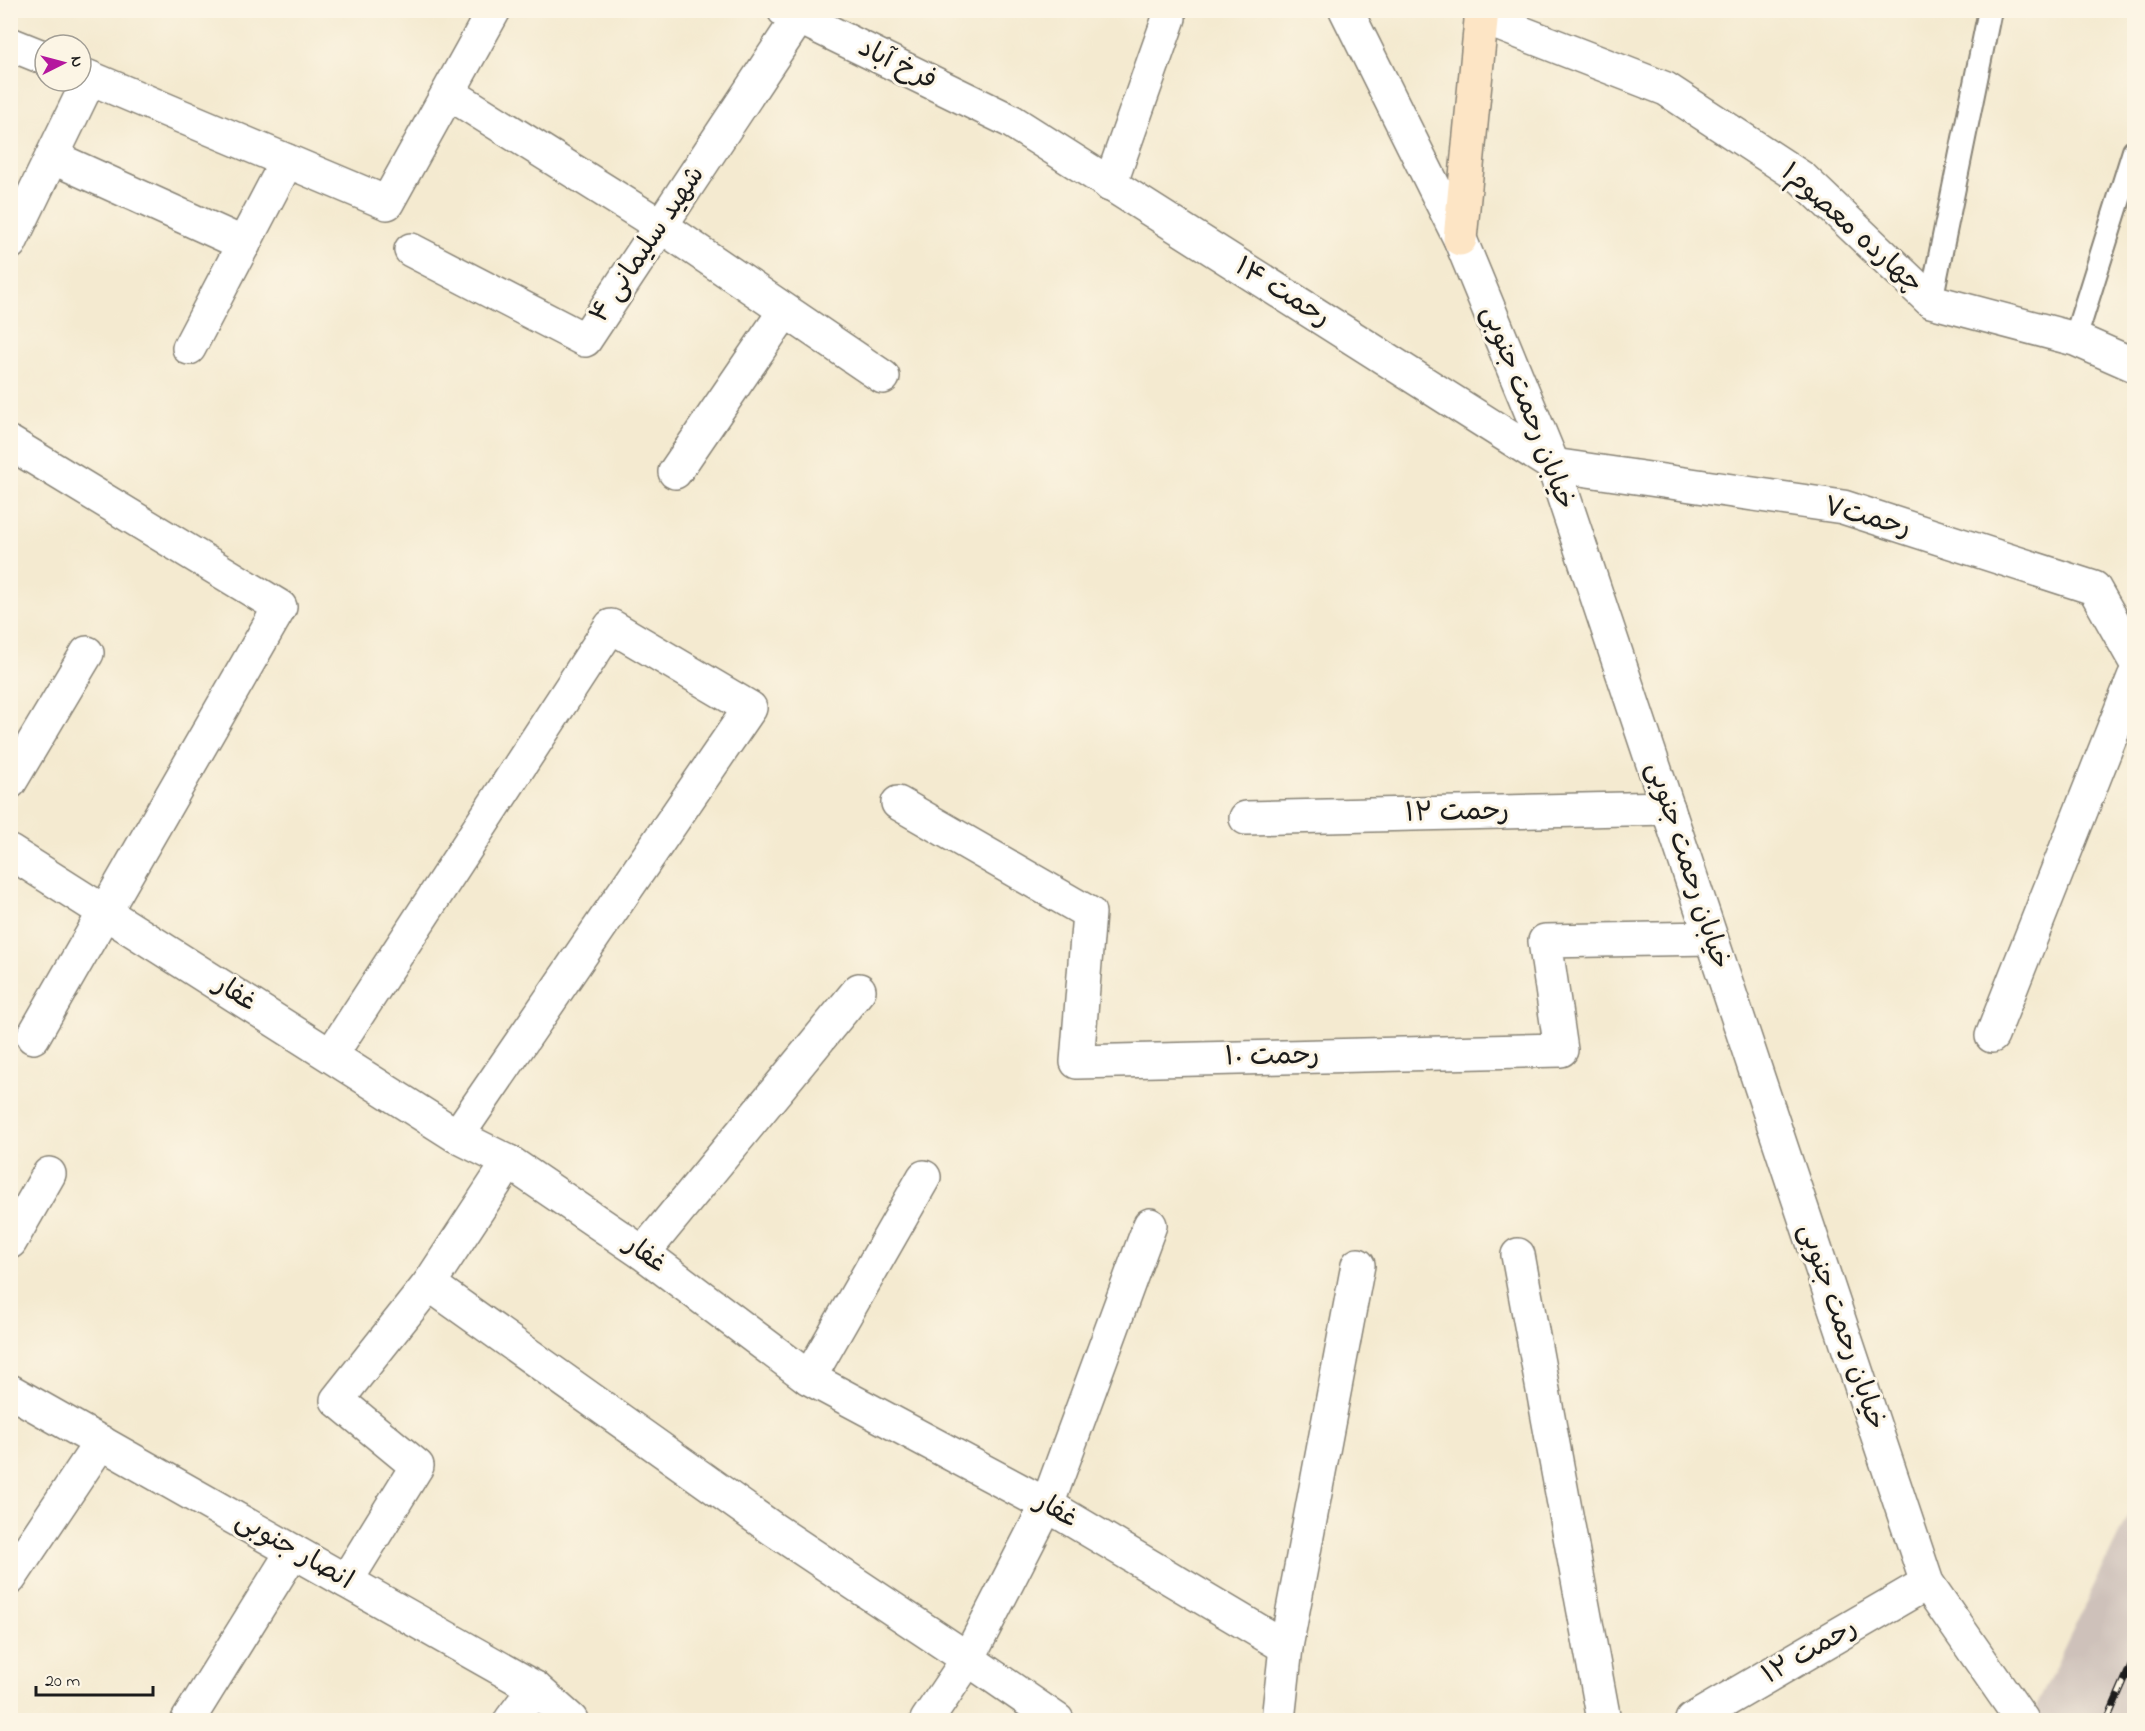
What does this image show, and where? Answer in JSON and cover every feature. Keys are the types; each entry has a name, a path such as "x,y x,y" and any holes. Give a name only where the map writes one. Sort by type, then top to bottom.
{"main road":[{"path":"1460,239 1482,14"}],"street":[{"path":"93,79 387,203 494,10"},
{"name":"خیابان رحمت جنوبی","path":"1346,10 1460,239 1553,465 1927,1583 2022,1720"},
{"name":"فرخ آباد","path":"791,14 1011,121"},
{"name":"شهید سلیمانی ۴","path":"411,250 585,340 661,226 791,14"},
{"name":"چهارده معصوم۱","path":"1482,14 1666,89 1802,178 1931,301 2075,339 2134,365"},
{"path":"1110,184 1169,18"},
{"path":"10,44 33,53"},
{"path":"10,243 52,157 79,93"},
{"path":"448,93 661,226 883,377"},
{"name":"رحمت ۱۴","path":"1011,121 1553,465"},
{"path":"52,157 244,244"},
{"path":"189,348 287,161"},
{"path":"675,472 785,310"},
{"path":"10,443 280,607 33,1037"},
{"name":"رحمت۷","path":"1553,465 1843,507 2094,588 2134,659"},
{"path":"332,1055 611,626 750,708 457,1136"},
{"path":"10,782 87,653"},
{"path":"1992,1036 2134,677"},
{"name":"رحمت ۱۰","path":"898,803 1089,913 1077,1062 1561,1050 1545,942 1711,938"},
{"name":"رحمت ۱۲","path":"1246,818 1668,808"},
{"name":"غفار","path":"10,852 457,1136 508,1162 643,1252 809,1378 1047,1505 1286,1647"},
{"path":"643,1252 860,990"},
{"path":"346,1581 417,1466 337,1401 429,1284 508,1162"},
{"path":"10,1242 49,1174"},
{"path":"809,1378 924,1177"},
{"path":"927,1720 968,1659 1047,1505 1150,1225"},
{"path":"1518,1255 1604,1720"},
{"path":"1278,1720 1286,1647 1358,1265"},
{"path":"429,1284 773,1529 1057,1720"},
{"name":"انصار جنوبی","path":"10,1391 535,1688 571,1720"},
{"path":"10,1578 102,1442"},
{"path":"188,1720 293,1551"},
{"name":"رحمت ۱۲","path":"1692,1720 1927,1583"},
{"path":"511,1720 535,1688"}],"lane":[{"path":"1931,301 1990,10"},
{"path":"2075,339 2134,151"}],"shaded area":[{"path":"2134,1503 2134,1720 2030,1720"}],"railway":[{"path":"2107,1720 2134,1658"}]}
